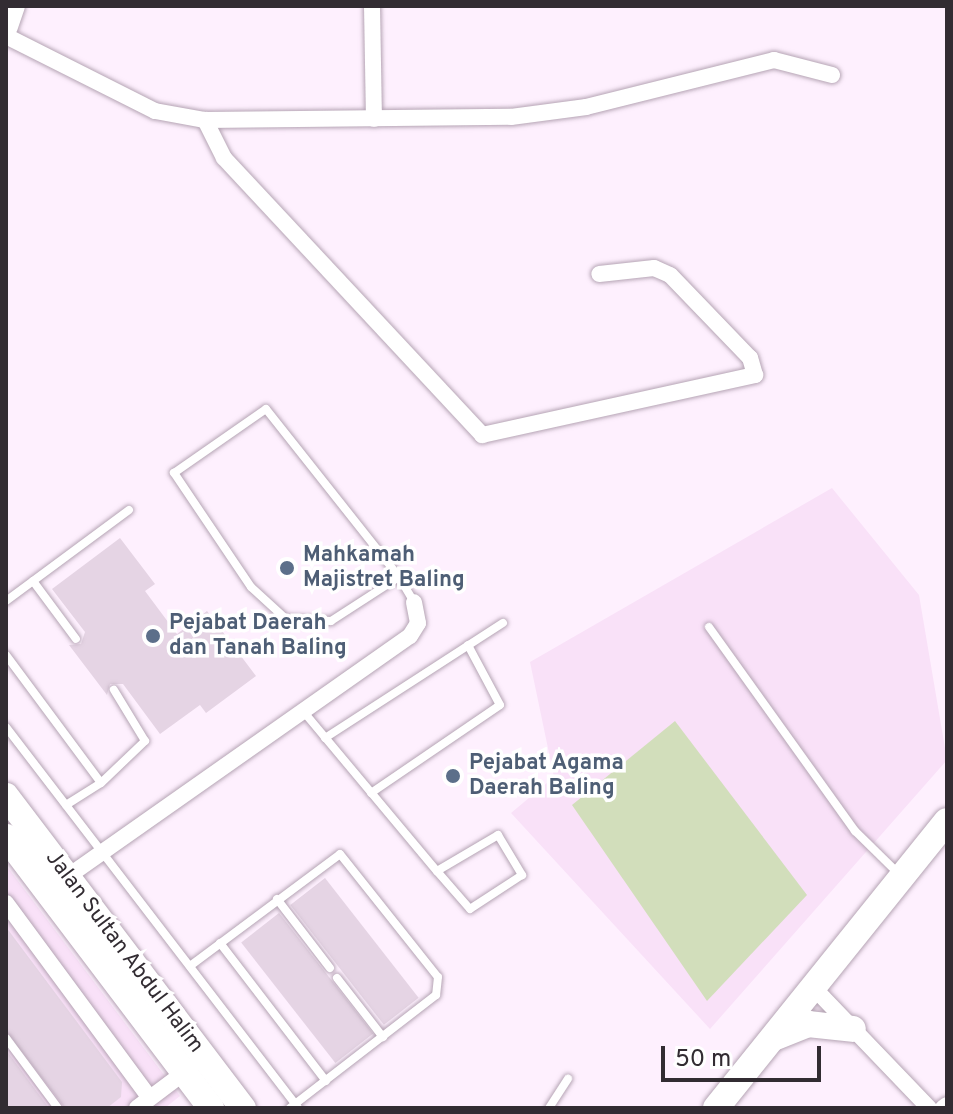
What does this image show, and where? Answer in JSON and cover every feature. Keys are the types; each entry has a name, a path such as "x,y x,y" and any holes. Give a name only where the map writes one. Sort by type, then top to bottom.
{"main road":[{"path":"6,26 13,6"},
{"name":"Jalan Sultan Abdul Halim","path":"6,796 67,877 194,1065 211,1108"},
{"path":"716,1108 947,821"},
{"name":"Jalan Sultan Abdul Halim","path":"6,837 194,1065 243,1108"},
{"path":"772,1040 808,1024 853,1029"}],"street":[{"path":"372,6 374,119"},
{"path":"6,36 155,111 205,120 548,114 774,60 832,75"},
{"path":"205,120 224,158 482,435 755,375 750,358 670,275 654,268 599,274"},
{"path":"67,877 410,636 418,623 414,602"},
{"path":"6,903 143,1103 194,1065"},
{"path":"813,987 929,1108"}],"lane":[{"path":"399,577 331,621 286,619 251,587 174,473 266,409 399,577 414,602"},
{"path":"6,601 129,510"},
{"path":"33,581 76,639"},
{"path":"325,738 503,623"},
{"path":"709,627 855,831 900,876"},
{"path":"371,793 500,705 468,645"},
{"path":"6,655 101,783"},
{"path":"66,805 101,783 145,741 114,690"},
{"path":"303,711 371,793 437,871 470,909 522,875 498,835 437,871"},
{"path":"6,727 295,1107 439,992 429,966 340,854 190,966"},
{"path":"277,899 330,968"},
{"path":"220,943 326,1081"},
{"path":"337,978 383,1037"},
{"path":"6,1038 58,1108"},
{"path":"549,1108 568,1079"}],"shaded area":[{"path":"832,488 919,595 947,760 710,1029 511,813 554,777 530,662"},
{"path":"6,865 180,1096 165,1108 6,1108"}],"green space":[{"path":"675,721 807,895 707,1001 572,805"}],"building":[{"name":"Pejabat Daerah dan Tanah Baling","path":"120,538 155,584 145,591 177,634 207,611 256,676 206,713 200,705 160,734 123,684 110,684 107,695 69,645 81,644 85,632 52,589"},
{"path":"325,878 419,998 384,1025 290,905"},
{"path":"279,913 373,1034 335,1063 241,943"},
{"path":"6,927 122,1082 121,1097 107,1108 65,1108 6,1031"},
{"path":"6,1050 49,1108 6,1108"}],"place":[{"name":"Mahkamah Majistret Baling","path":"287,568"},
{"name":"Pejabat Daerah dan Tanah Baling","path":"153,636"},
{"name":"Pejabat Agama Daerah Baling","path":"453,776"}]}
